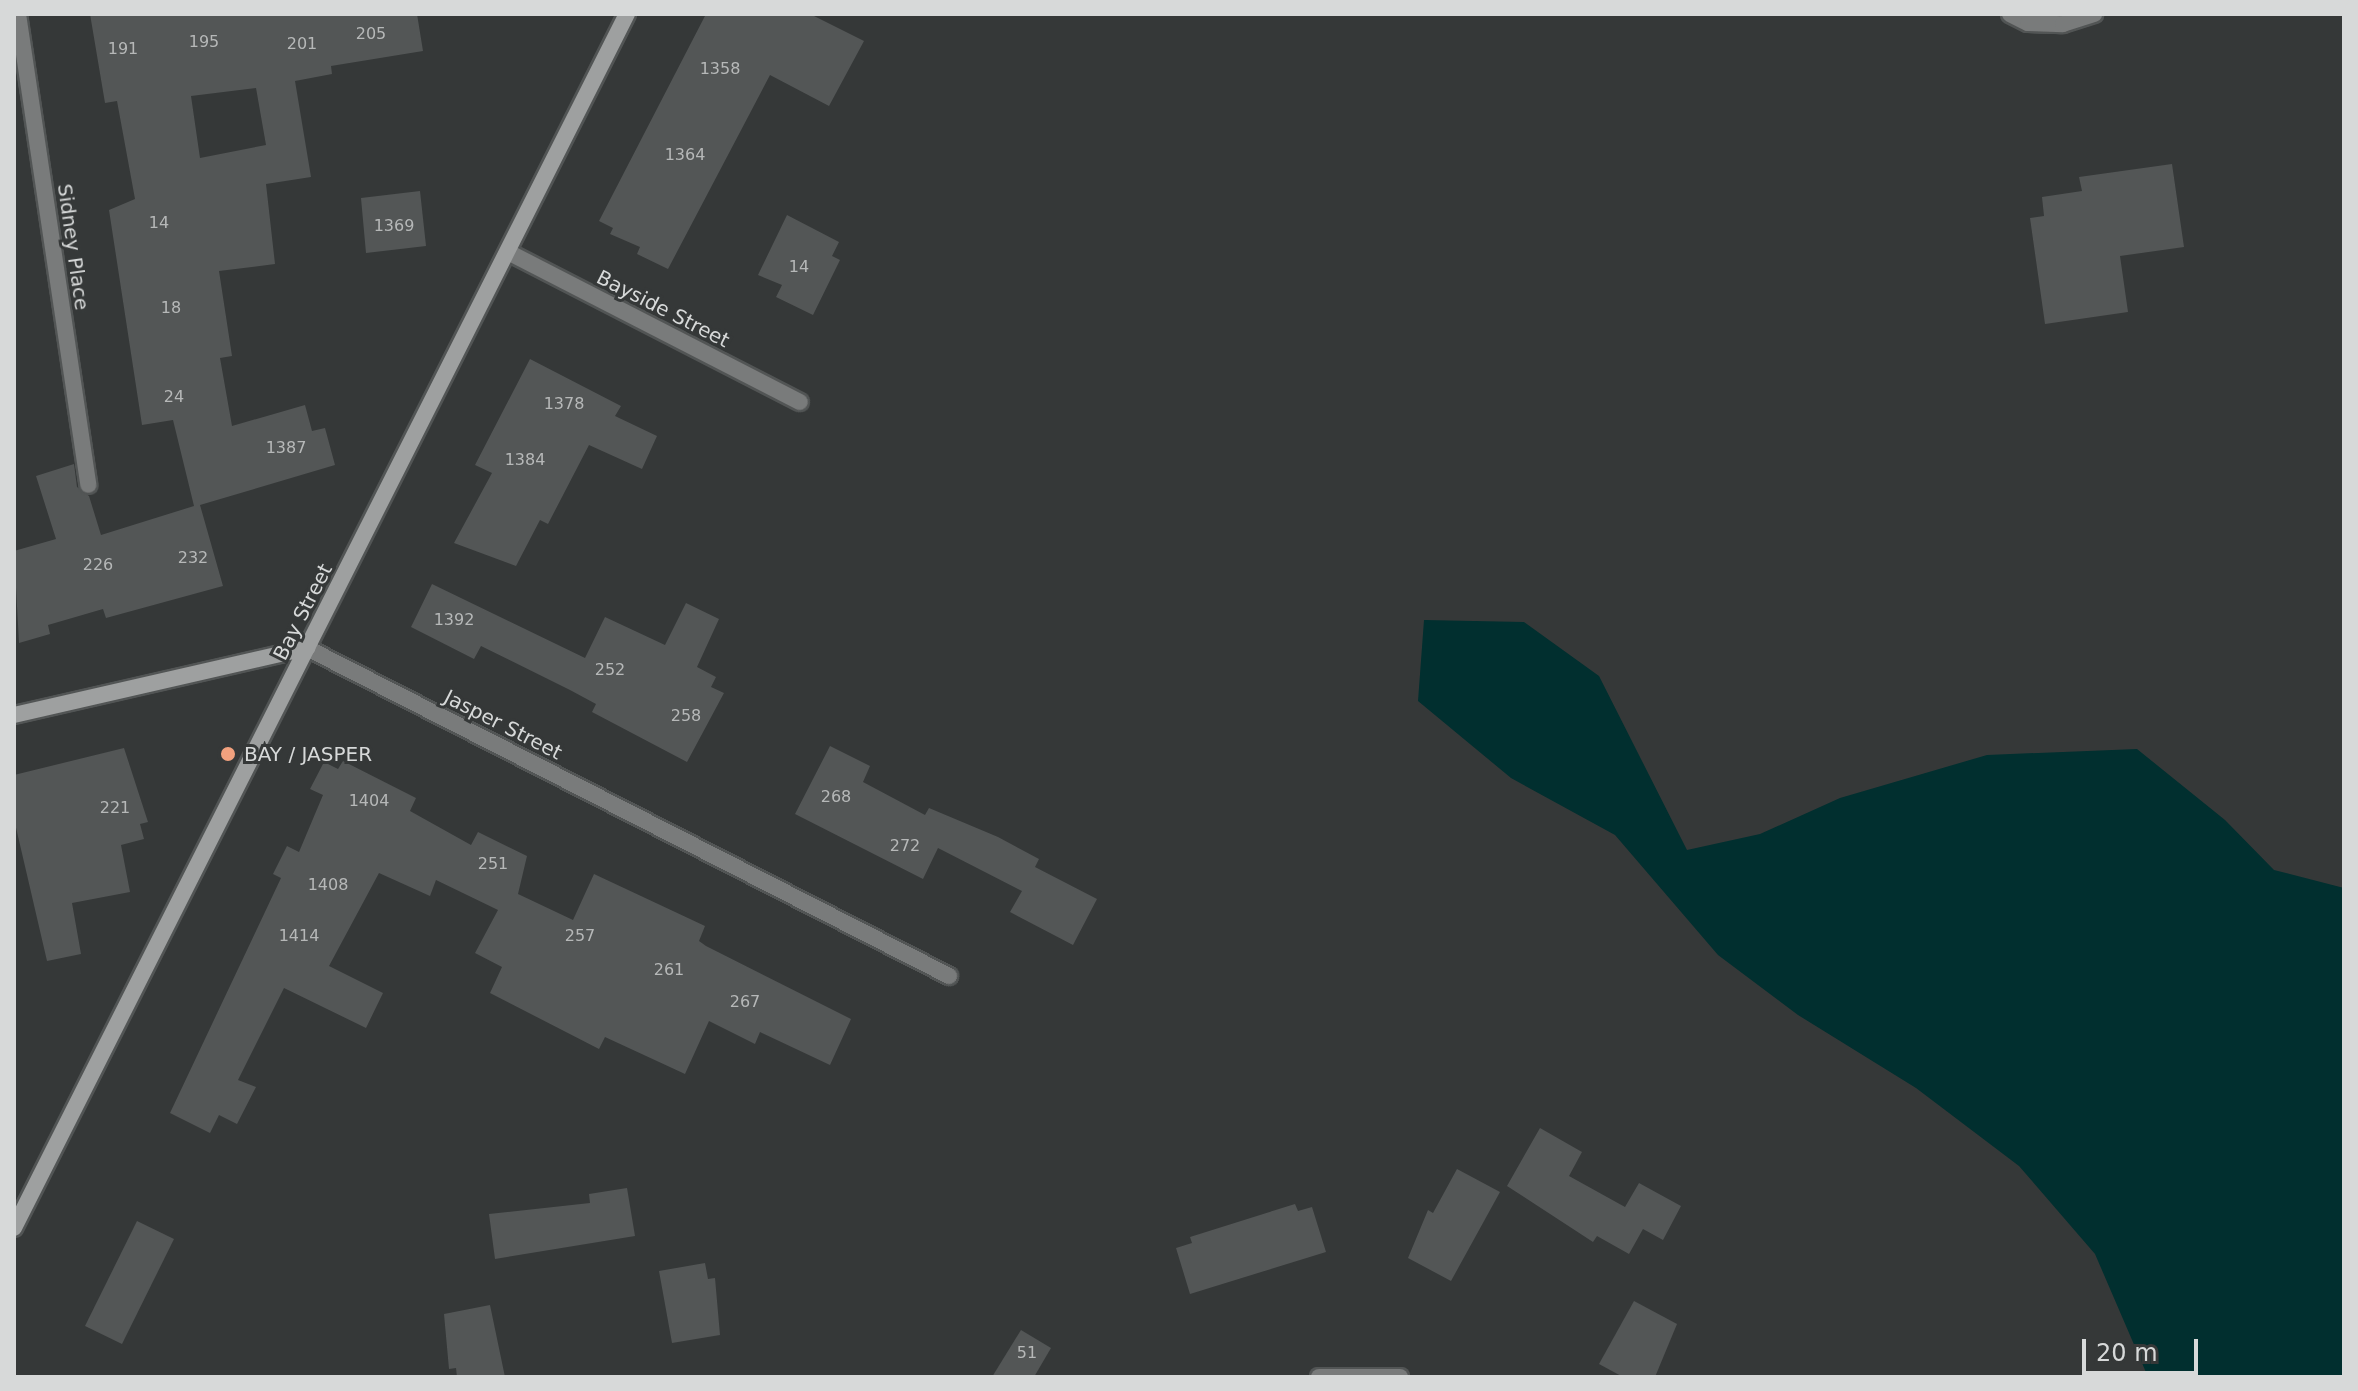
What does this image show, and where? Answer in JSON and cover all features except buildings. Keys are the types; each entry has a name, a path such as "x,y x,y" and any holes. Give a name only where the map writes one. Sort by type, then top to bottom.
{"main road":[{"name":"Bay Street","path":"14,1228 627,14"},
{"path":"14,715 307,648"}],"street":[{"name":"Sidney Place","path":"18,14 88,485"},
{"path":"2010,14 2028,23 2063,24 2094,14"},
{"name":"Bayside Street","path":"508,252 800,402"},
{"name":"Jasper Street","path":"307,648 949,976"},
{"path":"1319,1377 1400,1377"}],"water":[{"path":"1424,620 1524,622 1599,676 1687,850 1760,834 1840,798 1987,755 2137,749 2225,820 2274,870 2344,888 2344,1377 2148,1377 2095,1254 2019,1166 1916,1088 1798,1015 1718,955 1615,835 1511,778 1418,701"}],"place":[{"name":"BAY / JASPER","path":"228,754"}]}
